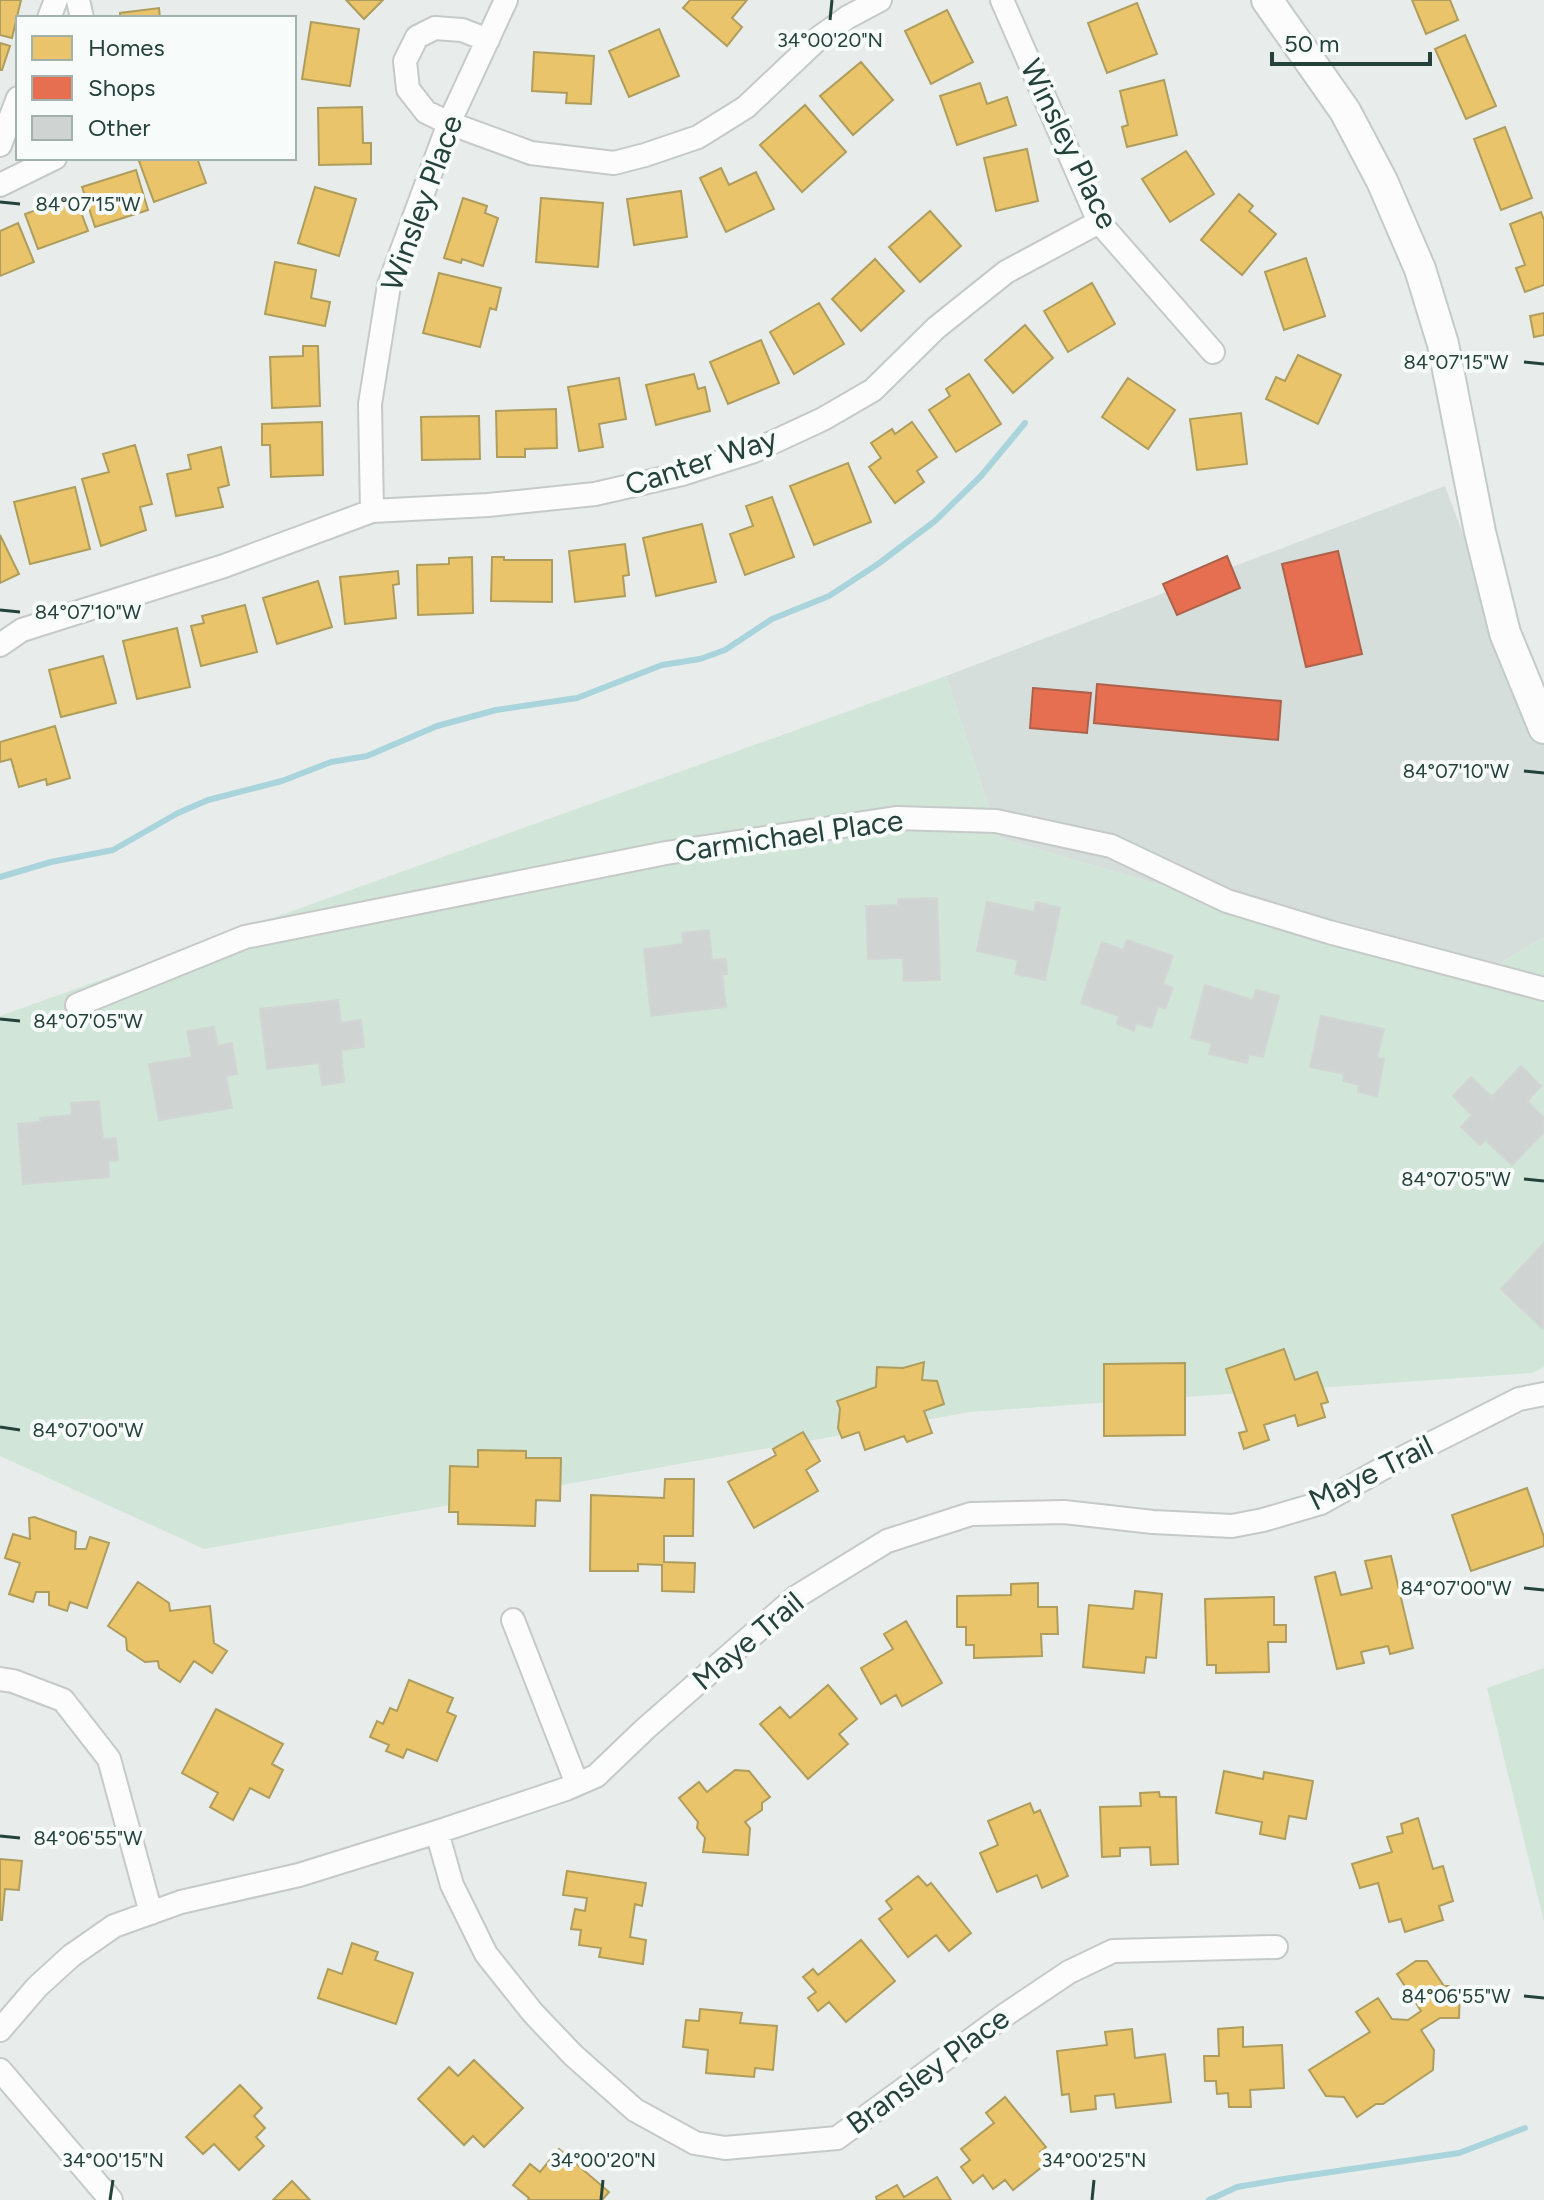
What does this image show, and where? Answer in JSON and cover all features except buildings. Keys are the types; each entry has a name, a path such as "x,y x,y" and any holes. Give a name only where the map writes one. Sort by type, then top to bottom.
{"main road":[{"path":"1267,0 1345,111 1382,181 1420,269 1443,344 1480,532 1505,633 1544,728"}],"street":[{"name":"Winsley Place","path":"372,511 370,404 389,285 449,123 506,0"},
{"path":"488,40 462,30 435,28 417,37 405,61 408,89 426,112 531,153 614,163 698,137 746,107 820,37 880,0"},
{"name":"Winsley Place","path":"1002,0 1099,222 1213,352"},
{"path":"0,145 16,103"},
{"path":"0,185 51,160"},
{"name":"Canter Way","path":"0,645 22,630 243,559 372,511 488,505 595,494 682,474 754,451 823,419 873,390 936,328 1006,272 1099,222"},
{"name":"Carmichael Place","path":"77,1005 245,937 666,853 896,818 996,821 1111,846 1227,901 1329,932 1544,989"},
{"name":"Maye Trail","path":"0,2030 37,1987 71,1956 114,1926 181,1902 299,1875 437,1832 596,1776 796,1597 887,1541 971,1514 1064,1512 1153,1522 1232,1526 1263,1520 1321,1503 1519,1399 1544,1394"},
{"path":"513,1620 577,1784"},
{"path":"0,1679 63,1700 109,1759 151,1913"},
{"name":"Bransley Place","path":"437,1832 452,1885 486,1954 533,2013 573,2055 635,2110 695,2143 725,2148 837,2138 1005,2015 1069,1972 1113,1951 1276,1947"},
{"path":"0,2070 111,2200"}],"shaded area":[{"path":"1445,486 1521,689 1544,735 1544,937 1477,977 999,838 946,676"}],"green space":[{"path":"946,676 999,838 1477,977 1544,937 1544,1367 1532,1373 970,1412 204,1549 0,1456 0,1016"},
{"path":"1544,1668 1544,1922 1487,1688"}],"waterway":[{"path":"0,877 51,862 113,850 178,813 208,800 282,781 331,762 367,756 437,726 496,710 577,698 662,665 700,659 725,650 772,619 829,596 935,521 981,476 1025,423"},
{"path":"1209,2200 1237,2187 1459,2153 1525,2128"}]}
